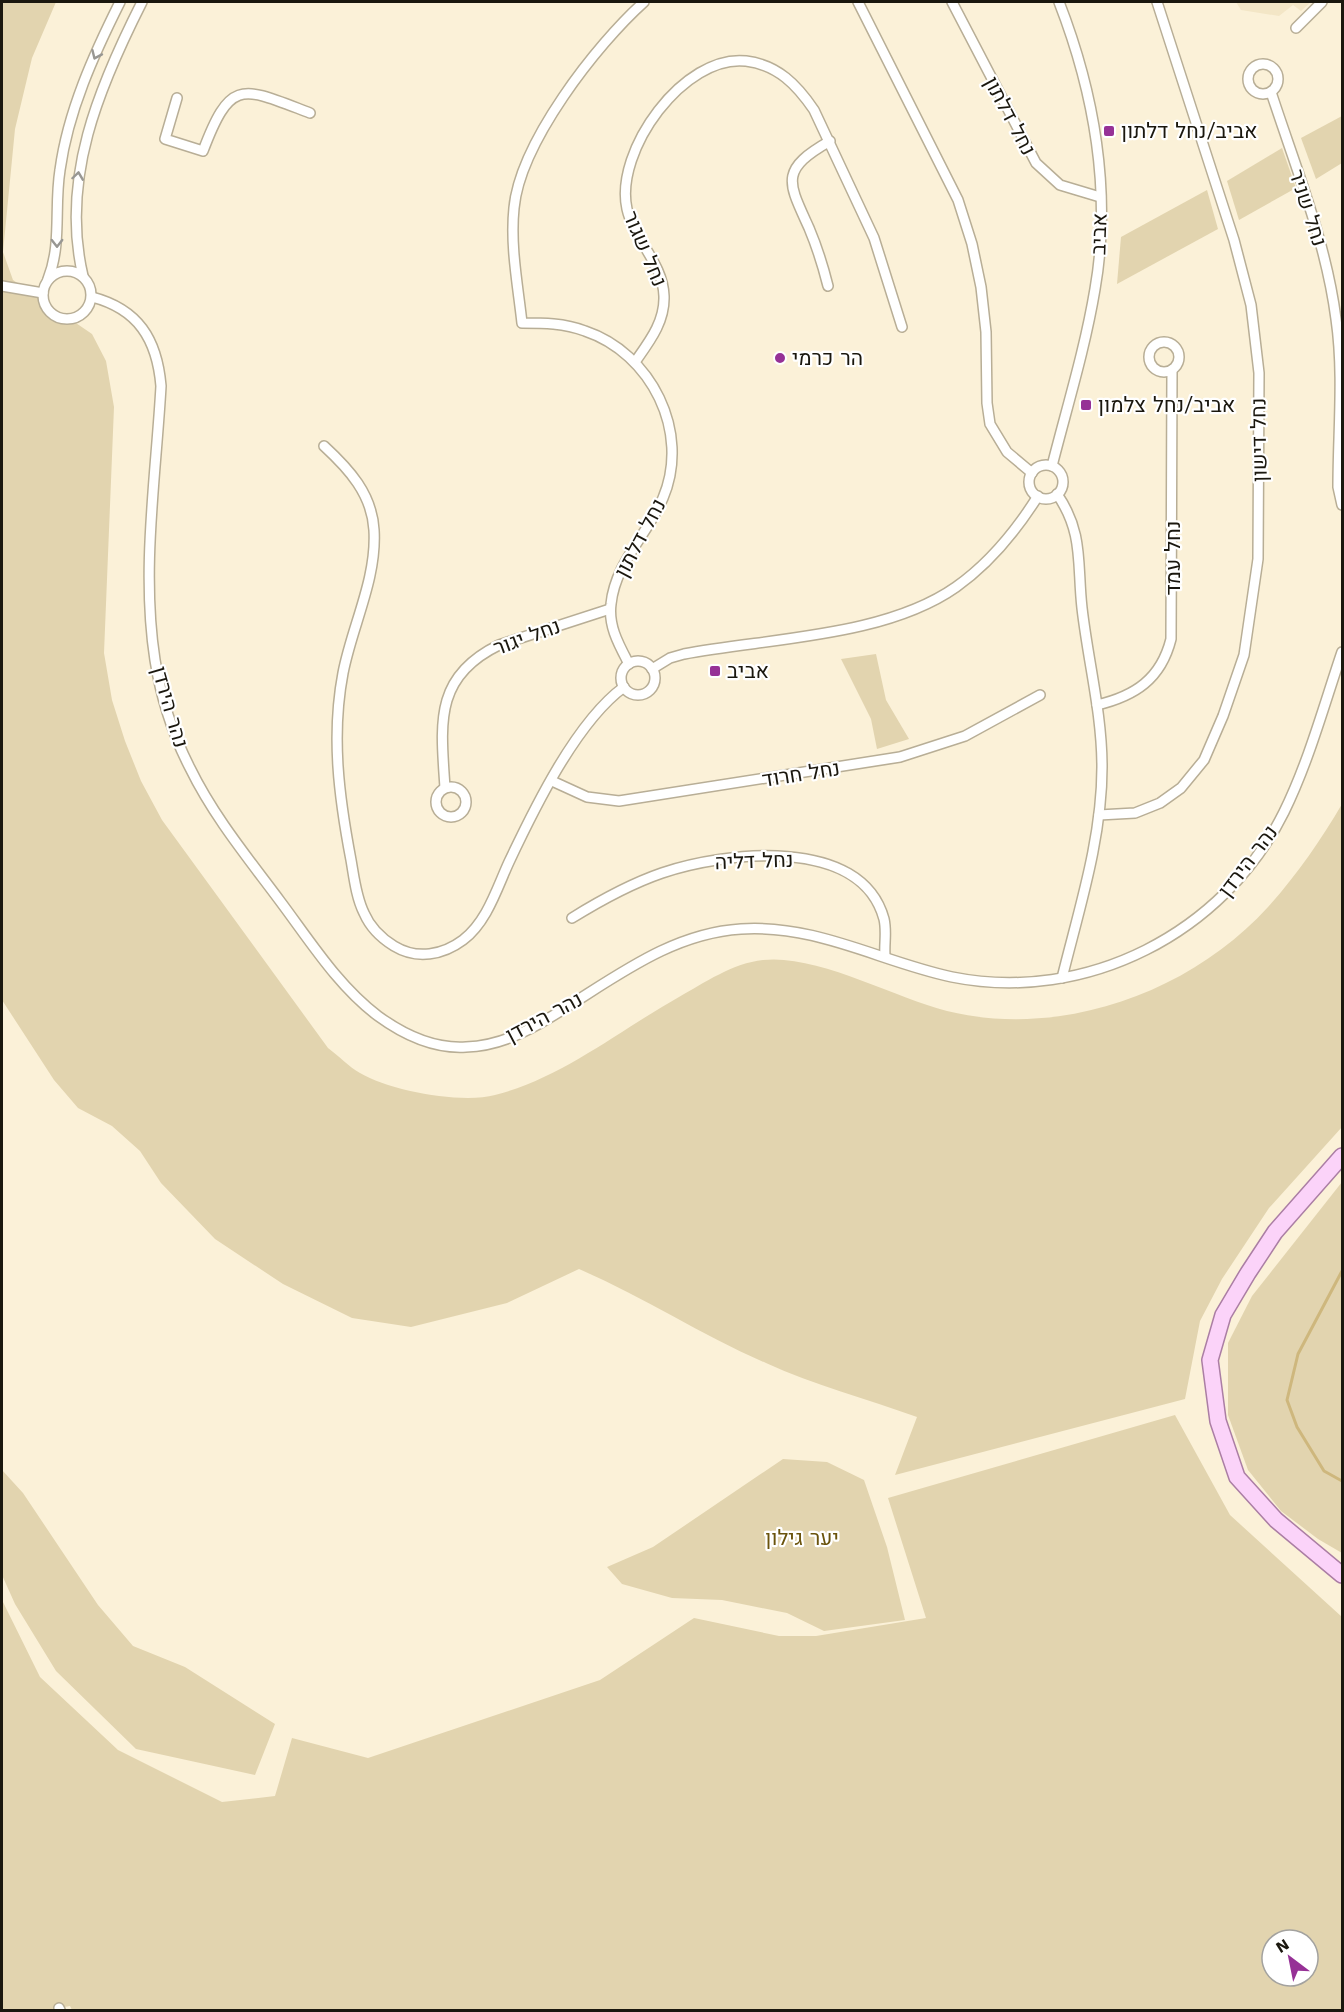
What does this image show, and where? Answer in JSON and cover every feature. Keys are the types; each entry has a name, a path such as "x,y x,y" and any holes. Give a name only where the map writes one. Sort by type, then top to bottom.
{"main road":[{"path":"1342,1156 1275,1232 1248,1273 1223,1315 1210,1360 1218,1421 1237,1477 1276,1520 1342,1575"}],"street":[{"path":"120,2 83,84 67,133 58,183 57,250 43,293 49,311 65,319 83,313 92,297 90,285 83,276 76,248 75,213 81,158 101,92 142,2"},
{"name":"נחל דלתון","path":"629,664 615,636 610,609 619,574 664,496 671,467 671,438 665,410 653,384 635,362 612,344 586,331 555,324 522,323 513,222 516,194 523,168 550,117 609,38 644,2"},
{"path":"858,2 897,84 949,179 962,211 981,287 986,332 987,403 990,424 1007,452 1032,473"},
{"name":"נחל דלתון","path":"952,2 1036,163 1060,185 1100,197"},
{"name":"אביב","path":"1053,466 1096,286 1100,197 1090,103 1071,33 1059,2"},
{"name":"נחל דישון","path":"1099,815 1135,813 1160,803 1181,788 1204,760 1223,716 1244,654 1252,614 1258,560 1259,373 1252,314 1236,248 1157,2"},
{"path":"1296,28 1322,2"},
{"name":"נחל שגור","path":"635,362 658,327 664,294 658,270 630,220 625,197 626,175 638,143 676,91 693,77 713,66 743,61 758,63 773,69 801,92 830,141 874,238 902,327"},
{"name":"נחל שניר","path":"1271,92 1315,227 1332,290 1339,345 1338,488 1342,505"},
{"path":"177,98 165,139 203,151 221,109 240,95 259,94 310,112"},
{"path":"828,286 816,246 794,199 791,184 799,163 830,141"},
{"path":"48,279 65,270 83,276"},
{"path":"2,286 43,293"},
{"name":"נהר הירדן","path":"92,297 111,302 136,320 154,348 159,366 161,386 150,609 160,686 177,740 204,796 330,969 376,1015 399,1030 421,1040 443,1046 488,1045 533,1028 657,951 705,934 742,928 798,932 953,977 998,982 1043,981 1062,978 1089,973 1134,957 1177,934 1217,903 1253,862 1283,813 1308,754 1342,652"},
{"name":"נחל עמד","path":"1097,705 1123,698 1150,681 1163,663 1172,639 1172,370"},
{"path":"324,446 356,479 365,495 374,528 371,570 347,652 339,692 336,754 342,810 358,896 373,928 385,940 399,949 415,954 432,954 448,949 465,939 480,922 552,781 591,719 610,697 624,687"},
{"path":"1040,466 1053,466 1062,478 1062,486 1057,494 1048,498 1038,496 1030,486 1032,473 1040,466"},
{"path":"1057,494 1069,510 1077,535 1082,609 1097,705 1102,766 1099,815 1092,857 1062,978"},
{"path":"652,669 670,658 684,654 868,625 900,616 930,603 980,568 1001,547 1038,496"},
{"name":"נחל יגור","path":"445,788 443,715 449,691 463,669 485,652 499,645 610,609"},
{"path":"642,662 652,669 654,682 646,692 634,694 624,687 621,674 629,664 642,662"},
{"name":"נחל חרוד","path":"552,781 586,797 619,801 867,763 912,754 952,741 991,723 1040,695"},
{"name":"נחל דליה","path":"572,918 624,888 685,866 761,857 816,860 848,873 870,892 884,920 885,956"}],"shaded area":[{"path":"1236,2 1311,2 1301,11 1293,5 1279,16 1241,10"}],"green space":[{"path":"2,2 56,2 32,58 15,129 3,252 13,280 92,334 106,361 114,407 104,653 112,700 125,741 141,781 162,820 328,1048 360,1073 389,1085 426,1094 464,1098 495,1095 544,1077 567,1065 719,974 741,965 763,960 807,963 855,978 926,1005 990,1018 1034,1019 1078,1013 1121,1002 1162,985 1201,963 1236,937 1268,907 1288,883 1317,844 1342,804 1342,1127 1269,1208 1222,1279 1200,1321 1185,1399 895,1475 917,1417 784,1371 579,1269 507,1303 411,1327 352,1318 283,1284 215,1239 161,1183 140,1151 112,1126 78,1108 54,1080 2,1000"},
{"path":"1342,116 1342,163 1316,179 1301,138"},
{"path":"1282,148 1296,188 1239,220 1227,181"},
{"path":"1207,190 1218,229 1117,284 1121,237"},
{"path":"876,654 886,700 909,739 877,749 871,719 841,659"},
{"path":"1342,1182 1342,1553 1318,1539 1281,1511 1248,1470 1228,1415 1228,1343 1252,1296"},
{"path":"1175,1415 1230,1515 1342,1617 1342,2010 72,2010 70,2006 48,2010 2,2010 2,1600 40,1677 118,1750 222,1802 275,1796 292,1738 368,1758 600,1680 694,1618 779,1636 816,1636 926,1618 888,1498"},
{"name":"יער גילון","path":"783,1459 827,1462 864,1480 887,1547 905,1620 824,1631 787,1613 722,1600 672,1598 622,1584 607,1567 653,1547"},
{"path":"2,1470 23,1493 98,1605 133,1646 185,1667 275,1724 255,1775 136,1749 56,1671 15,1604 2,1575"}],"waterway":[{"path":"1342,1271 1298,1354 1287,1400 1297,1427 1324,1471 1342,1481"}],"place":[{"name":"אביב/נחל דלתון","path":"1109,131"},
{"name":"הר כרמי","path":"780,358"},
{"name":"אביב/נחל צלמון","path":"1086,405"},
{"name":"אביב","path":"715,671"}]}
